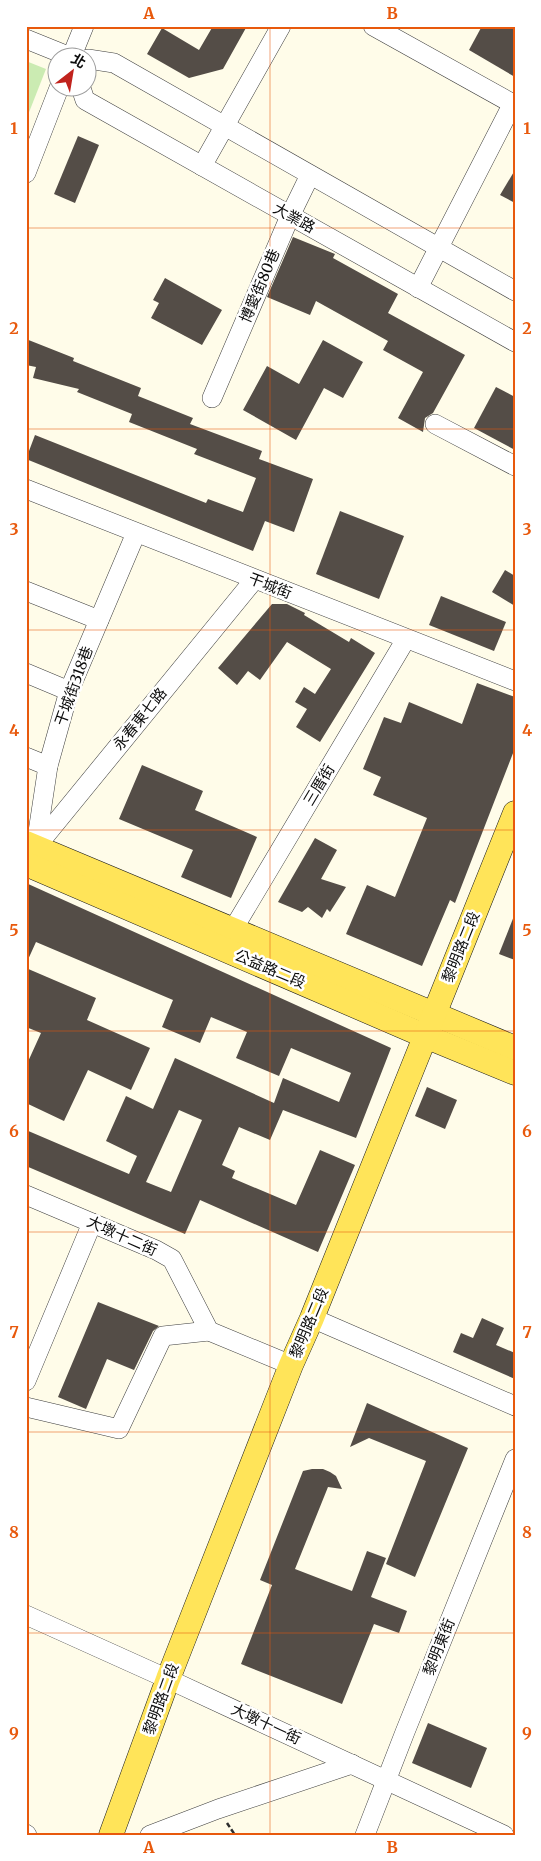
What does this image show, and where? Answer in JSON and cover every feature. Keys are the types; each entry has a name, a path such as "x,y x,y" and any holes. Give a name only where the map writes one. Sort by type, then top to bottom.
{"main road":[{"name":"黎明路二段","path":"111,1835 168,1678 515,813"},
{"name":"公益路二段","path":"29,853 232,931 430,1026 515,1073"},
{"name":"公益路二段","path":"29,853 430,1026 515,1048"}],"street":[{"path":"75,48 84,26"},
{"path":"202,166 281,26"},
{"path":"373,26 514,104 418,288"},
{"path":"26,39 48,48"},
{"path":"98,61 114,63 515,291"},
{"path":"26,173 55,98"},
{"name":"大業路","path":"84,98 515,342"},
{"name":"博愛街80巷","path":"212,398 290,216 310,175"},
{"path":"436,424 515,466"},
{"name":"干城街","path":"26,489 515,681"},
{"name":"干城街318巷","path":"29,853 48,766 69,691 136,533"},
{"name":"永春東七路","path":"29,853 254,580"},
{"path":"26,591 99,620"},
{"name":"三厝街","path":"232,931 406,639"},
{"path":"26,674 69,691"},
{"path":"26,757 48,766"},
{"name":"大墩十二街","path":"26,1195 156,1250 172,1260 209,1331"},
{"path":"26,1381 92,1223"},
{"path":"312,1318 515,1406"},
{"path":"26,1407 119,1429 164,1336 209,1331 292,1365"},
{"name":"黎明東街","path":"365,1835 515,1459"},
{"name":"大墩十一街","path":"26,1615 168,1678 504,1835"},
{"path":"150,1835 218,1809 352,1764"}],"green space":[{"path":"26,61 46,69 26,120"}],"building":[{"path":"213,26 247,26 223,69 189,78 147,54 162,28 199,50"},
{"path":"482,26 515,26 515,77 469,50"},
{"path":"78,136 99,145 75,203 54,194"},
{"path":"515,170 515,203 500,195"},
{"path":"293,237 335,254 333,258 398,294 388,313 465,355 433,413 425,418 423,432 398,418 423,372 383,350 388,341 316,301 310,315 267,297"},
{"path":"165,278 222,310 202,345 151,318 159,303 153,300"},
{"path":"26,339 74,358 73,361 141,388 138,396 193,418 190,424 262,451 259,459 313,479 294,532 265,521 253,551 26,459 35,435 206,503 208,499 243,512 256,478 194,454 197,449 129,422 132,414 77,392 79,389 33,378 36,367 26,365"},
{"path":"323,340 363,362 343,398 324,388 296,440 243,410 267,366 299,384"},
{"path":"496,387 515,397 515,450 474,428"},
{"path":"340,511 404,536 379,599 316,574"},
{"path":"505,570 515,576 515,606 492,592"},
{"path":"441,596 506,622 494,651 429,625"},
{"path":"272,604 287,604 305,613 304,615 349,642 351,638 375,653 320,742 296,727 307,709 295,702 304,687 315,694 331,669 287,642 260,680 248,671 237,685 218,668"},
{"path":"477,683 515,697 515,748 455,903 450,900 422,966 346,934 367,885 395,897 427,818 373,795 381,777 363,769 384,717 401,723 409,702 462,724"},
{"path":"142,765 203,791 195,810 257,837 231,898 181,877 193,850 119,819"},
{"path":"315,838 337,850 321,879 346,887 330,912 327,909 322,918 308,907 302,912 278,902"},
{"path":"26,883 391,1048 356,1138 283,1110 270,1140 239,1127 222,1165 235,1171 232,1178 296,1205 320,1150 355,1165 318,1252 200,1200 185,1234 26,1166 26,1130 129,1174 137,1156 106,1141 126,1096 153,1109 175,1058 274,1103 283,1078 339,1102 351,1073 291,1048 279,1076 236,1058 247,1032 211,1017 200,1043 162,1027 173,1000 36,942 26,964","holes":["179,1110 202,1120 171,1192 146,1182"]},
{"path":"515,916 515,960 499,954"},
{"path":"26,968 96,998 87,1020 150,1048 131,1090 88,1070 64,1121 26,1103 26,1066 41,1033 26,1027"},
{"path":"427,1087 457,1100 445,1129 415,1116"},
{"path":"98,1302 159,1326 153,1331 134,1370 107,1359 86,1409 58,1397"},
{"path":"482,1318 504,1328 496,1345 515,1353 515,1379 453,1352 461,1333 473,1338"},
{"path":"367,1403 468,1448 415,1577 386,1564 426,1461 369,1438 350,1447"},
{"path":"323,1469 336,1476 342,1489 328,1487 295,1569 352,1591 367,1551 386,1558 371,1597 407,1611 399,1633 374,1624 342,1704 241,1664 272,1585 260,1580 303,1471"},
{"path":"428,1723 487,1748 471,1788 412,1763"}]}
